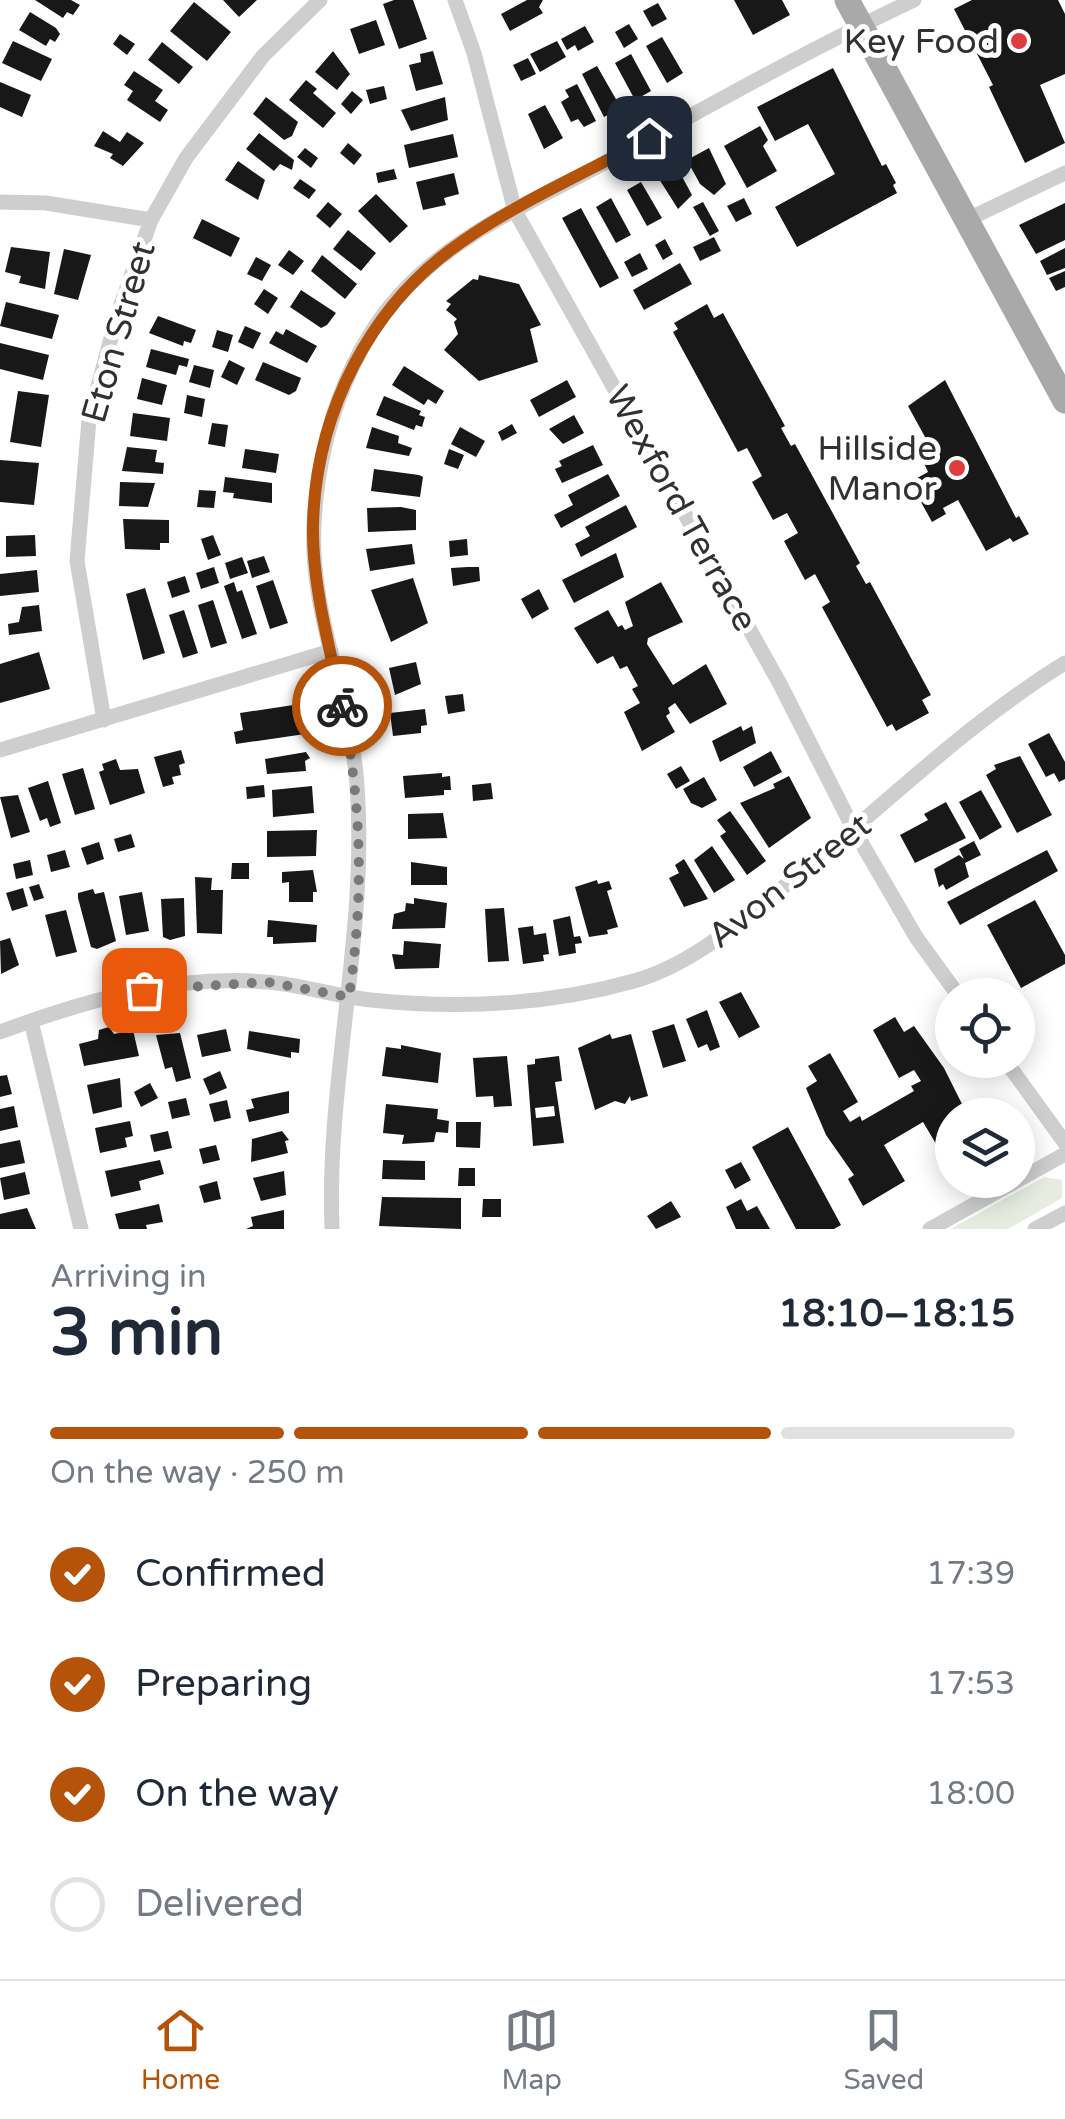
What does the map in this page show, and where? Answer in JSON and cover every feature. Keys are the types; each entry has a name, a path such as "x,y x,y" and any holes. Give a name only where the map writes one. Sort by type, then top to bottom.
{"main road":[{"path":"846,0 1065,402"}],"street":[{"name":"Eton Street","path":"104,720 77,561 89,420 118,316 151,220 186,158 263,56 320,0"},
{"name":"Wexford Terrace","path":"455,0 474,53 515,211 780,684 854,830 916,937 946,978"},
{"path":"332,1229 336,1089 359,882 357,782 331,651 313,527 318,480 338,401 365,344 404,290 463,240 860,25 914,0"},
{"path":"964,220 1065,174"},
{"path":"0,202 46,203 151,220"},
{"path":"0,750 331,651"},
{"name":"Avon Street","path":"0,1032 116,994 198,984 267,982 349,997 468,1006 566,996 637,980 710,946 854,830 1005,700 1065,663"},
{"path":"31,1020 81,1229"},
{"path":"1018,1078 1065,1143"},
{"path":"930,1229 1065,1154"},
{"path":"1035,1229 1065,1213"}],"shaded area":[{"path":"1044,1177 1062,1180 1062,1198 1008,1229 950,1229 1006,1198 1035,1198 1035,1182"}],"building":[{"path":"35,0 71,0 80,5 73,15 67,12 63,18"},
{"path":"223,0 257,0 239,17"},
{"path":"413,0 427,39 399,49 383,4"},
{"path":"527,0 543,0 539,7 543,13 510,31 501,14"},
{"path":"734,0 782,0 790,15 753,35"},
{"name":"Key Food","path":"972,0 1058,0 1065,14 1065,74 1040,85 1065,143 1025,163 989,87 993,85 954,9"},
{"path":"194,2 231,32 207,61 170,31"},
{"path":"658,3 667,19 652,27 643,11"},
{"path":"30,12 56,28 60,34 55,42 50,39 46,46 19,30"},
{"path":"376,20 385,45 359,54 350,29"},
{"path":"629,24 638,39 624,48 615,32"},
{"path":"585,26 594,42 578,51 575,45 567,50 561,39"},
{"path":"120,34 135,44 127,55 113,44"},
{"path":"662,37 683,73 667,83 646,46"},
{"path":"13,41 52,59 41,81 2,63"},
{"path":"557,41 566,57 540,72 530,54"},
{"path":"162,42 193,67 179,84 148,60"},
{"path":"333,51 350,74 337,90 315,72"},
{"path":"433,51 443,84 416,91 409,65 421,62 420,54"},
{"path":"631,54 651,91 635,100 615,63"},
{"path":"528,58 536,74 521,81 513,65"},
{"path":"597,66 621,108 604,117 582,74"},
{"path":"833,68 882,166 886,164 896,183 893,185 897,193 797,247 775,207 835,174 808,124 775,141 757,107"},
{"path":"134,71 163,90 155,101 168,110 160,122 127,100 133,91 124,85"},
{"path":"306,80 317,89 313,93 336,113 323,128 289,100"},
{"path":"0,82 31,95 22,117 0,107"},
{"path":"577,84 596,121 584,127 578,119 571,122 561,102 569,97 565,90"},
{"path":"384,86 387,99 370,104 366,90"},
{"path":"352,91 363,100 351,114 341,104"},
{"path":"266,97 298,122 292,136 284,140 253,114"},
{"path":"445,97 448,120 411,131 401,110"},
{"path":"545,105 563,138 544,149 528,114"},
{"path":"760,126 768,140 763,146 777,171 747,188 724,146"},
{"path":"103,131 120,142 127,132 144,143 123,166 110,158 113,154 94,146"},
{"path":"259,133 294,160 292,170 280,164 274,171 246,149"},
{"path":"453,134 458,157 409,168 404,145"},
{"path":"348,143 362,155 354,165 340,153"},
{"path":"305,148 318,158 311,168 297,157"},
{"path":"709,148 726,184 714,195 700,184 687,160"},
{"path":"673,160 692,195 678,209 654,171"},
{"path":"238,161 265,180 258,200 225,180"},
{"path":"394,169 397,179 378,183 376,173"},
{"path":"454,173 459,194 444,198 446,205 423,210 416,182"},
{"path":"300,179 316,190 309,199 293,188"},
{"path":"641,182 662,218 647,226 627,190"},
{"path":"376,194 408,226 390,243 358,211"},
{"path":"611,198 631,235 616,243 596,207"},
{"path":"744,198 752,214 736,222 727,206"},
{"path":"328,202 342,214 330,228 316,216"},
{"path":"703,202 719,231 710,236 693,207"},
{"path":"1065,203 1065,240 1036,254 1019,225"},
{"path":"581,208 619,278 600,288 562,218"},
{"path":"202,219 240,238 231,257 193,238"},
{"path":"348,230 376,253 361,271 333,249"},
{"path":"714,237 721,251 700,261 693,247"},
{"path":"665,239 673,254 663,260 655,245"},
{"path":"11,247 50,252 45,289 19,283 21,276 5,272"},
{"path":"1065,248 1065,268 1047,275 1040,261"},
{"path":"64,249 91,255 78,300 54,294"},
{"path":"289,250 304,261 293,275 278,265"},
{"path":"640,253 648,269 632,277 624,262"},
{"path":"322,255 357,284 345,299 311,271"},
{"path":"256,257 271,265 262,281 247,274"},
{"path":"680,263 692,284 644,310 633,290"},
{"path":"1065,271 1065,287 1056,291 1049,278"},
{"path":"479,275 519,284 541,325 530,329 538,362 479,381 444,350 458,334 454,322 457,319 446,310 451,304 446,301 473,279 478,280"},
{"path":"264,289 278,298 268,314 254,304"},
{"path":"301,290 336,313 327,325 321,328 290,307"},
{"path":"6,302 59,315 52,339 0,326"},
{"path":"707,304 714,318 723,313 785,426 781,428 791,446 795,444 860,563 856,566 866,584 870,582 931,695 922,700 929,713 896,731 892,724 887,727 822,607 830,602 815,574 805,580 784,541 798,533 787,513 773,520 752,482 762,476 747,448 738,452 673,332 678,329 674,323"},
{"path":"158,316 196,330 191,343 184,341 183,346 149,333"},
{"path":"245,326 261,333 253,349 238,342"},
{"path":"286,329 317,346 307,363 269,343 276,331 283,335"},
{"path":"217,330 233,335 228,352 212,347"},
{"path":"0,343 49,355 43,380 0,369"},
{"path":"151,349 189,359 187,367 179,365 176,375 146,367"},
{"path":"229,360 245,368 237,385 221,377"},
{"path":"263,362 301,378 296,391 289,395 255,380"},
{"path":"194,365 214,370 210,388 189,382"},
{"path":"404,366 444,391 436,404 428,399 424,405 392,385"},
{"path":"142,378 167,385 162,405 137,399"},
{"path":"567,380 576,397 539,417 530,400"},
{"name":"Hillside Manor","path":"945,380 1016,518 1019,516 1029,534 1013,542 1010,538 986,551 958,500 943,508 946,514 932,522 910,482 928,472 924,463 936,457 908,406"},
{"path":"18,391 49,395 41,447 10,442"},
{"path":"187,395 205,399 202,417 184,413"},
{"path":"384,396 421,411 419,415 425,417 422,427 416,425 414,430 376,415"},
{"path":"133,413 170,418 167,441 130,436"},
{"path":"574,415 584,433 563,444 549,429"},
{"path":"212,423 228,425 225,447 208,444"},
{"path":"512,424 517,433 502,441 498,432"},
{"path":"372,427 399,436 398,443 412,448 409,456 366,448"},
{"path":"460,427 485,441 476,457 451,444"},
{"path":"593,445 603,465 562,483 555,469 562,466 559,461"},
{"path":"127,447 157,450 155,462 164,463 163,474 122,471"},
{"path":"245,449 279,454 276,473 242,468"},
{"path":"449,449 464,455 458,469 444,464"},
{"path":"0,460 39,463 34,505 0,502"},
{"path":"374,469 423,477 420,497 371,491"},
{"path":"608,474 620,496 561,528 554,515 573,505 568,495"},
{"path":"225,477 272,483 272,503 233,498 234,493 223,492"},
{"path":"120,482 155,483 148,507 119,506"},
{"path":"199,490 216,491 214,508 197,507"},
{"path":"626,505 637,527 581,557 575,544 590,536 585,527"},
{"path":"367,508 416,510 416,530 368,532"},
{"path":"123,519 169,520 169,543 160,543 160,550 125,549"},
{"path":"35,535 36,556 6,557 6,536"},
{"path":"213,535 221,555 208,560 201,539"},
{"path":"467,539 468,555 450,557 449,541"},
{"path":"412,544 415,564 370,571 366,549"},
{"path":"616,553 624,577 574,603 562,580"},
{"path":"264,556 270,572 252,578 247,561"},
{"path":"242,557 248,573 230,579 225,563"},
{"path":"214,567 219,583 201,589 196,573"},
{"path":"479,567 480,581 453,586 451,568"},
{"path":"37,570 39,592 0,596 0,574"},
{"path":"185,576 190,592 172,598 167,582"},
{"path":"413,578 428,623 391,642 371,590"},
{"path":"273,580 288,623 270,629 256,586"},
{"path":"234,582 237,592 242,590 257,634 242,639 224,586"},
{"path":"661,582 683,622 648,638 647,644 673,685 706,664 727,704 690,724 675,703 666,716 675,732 642,751 624,712 640,703 632,689 638,686 627,666 620,669 613,656 597,664 574,628 608,610 618,627 622,625 625,630 633,626 625,602"},
{"path":"145,588 165,653 143,660 126,594"},
{"path":"539,589 549,609 532,619 521,599"},
{"path":"213,600 227,643 211,648 198,605"},
{"path":"39,605 42,631 9,635 8,624 19,622 22,607"},
{"path":"184,610 198,653 183,658 169,615"},
{"path":"39,652 50,689 0,703 0,664"},
{"path":"416,662 421,684 395,695 389,668"},
{"path":"463,694 465,711 448,714 445,696"},
{"path":"300,704 305,734 236,744 234,732 243,730 240,713"},
{"path":"425,709 427,725 421,726 421,733 393,736 390,713"},
{"path":"741,726 743,731 752,726 756,743 720,762 712,741"},
{"path":"1049,733 1065,762 1065,779 1059,782 1054,773 1046,777 1028,744"},
{"path":"181,750 185,763 179,765 181,775 172,777 174,784 163,787 154,757"},
{"path":"771,751 782,772 754,787 743,767"},
{"path":"306,752 310,758 305,761 306,771 267,774 265,759"},
{"path":"1020,756 1052,815 1017,833 986,775 996,769 994,765"},
{"path":"116,759 120,770 138,769 145,793 110,805 99,772 104,770 102,764"},
{"path":"681,766 690,781 676,789 667,774"},
{"path":"83,768 95,809 75,815 62,774"},
{"path":"442,773 442,777 450,776 451,790 444,790 444,795 405,798 403,776"},
{"path":"789,776 811,818 769,848 740,803 775,788 773,784"},
{"path":"704,777 717,800 702,808 691,803 683,789"},
{"path":"48,781 61,823 50,827 47,818 40,821 28,788"},
{"path":"491,783 493,799 473,801 472,785"},
{"path":"264,785 265,797 247,799 246,787"},
{"path":"312,786 314,813 273,817 272,790"},
{"path":"981,790 1002,827 980,840 959,802"},
{"path":"18,795 30,832 11,838 0,797"},
{"path":"946,802 966,838 915,863 900,835 928,820 924,814"},
{"path":"730,811 766,861 747,875 720,836 726,832 717,820"},
{"path":"443,813 447,838 408,839 408,814"},
{"path":"317,830 316,856 267,857 267,831"},
{"path":"131,834 135,847 118,852 114,839"},
{"path":"974,841 981,855 965,863 969,877 946,890 943,884 939,887 934,869 959,855 964,859 959,849"},
{"path":"99,842 104,859 87,865 81,848"},
{"path":"712,846 735,880 714,893 694,860"},
{"path":"65,850 70,867 51,872 47,855"},
{"path":"1047,850 1058,871 960,925 947,902"},
{"path":"684,859 708,899 684,907 669,878 679,873 675,865"},
{"path":"30,860 33,875 16,879 13,864"},
{"path":"411,862 447,867 447,885 411,885"},
{"path":"232,863 249,863 249,879 231,879"},
{"path":"313,870 317,892 313,892 313,902 289,902 289,882 282,883 282,872"},
{"path":"195,877 212,878 211,890 223,890 222,934 197,933"},
{"path":"597,880 598,884 609,881 612,889 607,891 618,927 607,930 608,934 589,937 575,887"},
{"path":"39,884 44,898 34,901 29,887"},
{"path":"23,888 28,906 12,911 6,893"},
{"path":"93,889 95,894 104,892 116,941 97,949 91,947 78,898 78,893"},
{"path":"142,892 149,931 126,935 119,896"},
{"path":"184,898 185,936 170,940 163,937 161,899"},
{"path":"414,898 447,903 445,928 392,929 394,914 405,911 406,903 414,904"},
{"path":"1035,900 1065,955 1065,964 1035,980 1016,978 987,925"},
{"path":"504,908 509,961 488,962 485,909"},
{"path":"66,910 77,952 56,957 45,915"},
{"path":"570,916 574,937 580,936 582,943 575,944 576,953 559,956 553,920"},
{"path":"268,920 317,925 316,942 273,944 273,937 267,937"},
{"path":"533,926 534,935 546,933 549,954 543,955 544,961 523,964 518,928"},
{"path":"10,938 19,965 1,974 0,941"},
{"path":"404,941 441,944 439,968 395,969 392,954 403,955"},
{"path":"741,992 760,1027 739,1038 719,1002"},
{"path":"707,1010 720,1047 710,1051 707,1044 698,1048 686,1019"},
{"path":"895,1017 904,1032 914,1026 935,1055 935,1078 949,1078 959,1098 935,1098 935,1142 923,1122 884,1145 905,1181 863,1206 848,1179 854,1175 826,1135 806,1088 817,1081 808,1066 830,1053 858,1102 843,1111 850,1122 860,1116 862,1121 914,1091 911,1086 921,1081 914,1070 899,1078 873,1030"},
{"path":"674,1024 686,1061 663,1068 652,1031"},
{"path":"109,1027 114,1034 133,1030 139,1056 84,1066 79,1044 98,1039 99,1030"},
{"path":"226,1029 231,1051 202,1057 197,1035"},
{"path":"249,1031 300,1039 299,1053 291,1052 291,1058 247,1049"},
{"path":"180,1033 191,1078 176,1082 172,1067 165,1069 156,1035"},
{"path":"610,1034 612,1039 631,1034 648,1096 631,1101 630,1096 625,1104 615,1101 595,1110 578,1048"},
{"path":"401,1045 441,1053 438,1083 382,1076 386,1047 401,1049"},
{"path":"507,1056 512,1106 494,1107 493,1096 476,1097 473,1058"},
{"path":"559,1056 562,1081 555,1082 564,1143 533,1146 527,1065 535,1064 535,1059","holes":["554,1106 555,1116 536,1118 535,1108"]},
{"path":"220,1071 227,1088 210,1095 203,1079"},
{"path":"7,1075 12,1094 0,1097 0,1076"},
{"path":"120,1078 122,1107 93,1114 87,1085"},
{"path":"150,1083 158,1098 141,1107 134,1092"},
{"path":"289,1091 289,1113 249,1122 246,1110 254,1108 251,1099"},
{"path":"186,1098 190,1115 172,1119 168,1102"},
{"path":"227,1100 231,1118 214,1122 209,1104"},
{"path":"386,1104 438,1109 437,1119 449,1121 448,1133 436,1132 434,1142 402,1144 404,1135 383,1133"},
{"path":"14,1106 18,1127 0,1131 0,1109"},
{"path":"130,1121 133,1136 125,1138 127,1147 100,1153 95,1128"},
{"path":"456,1122 481,1122 480,1148 456,1147"},
{"path":"788,1127 841,1225 834,1229 796,1229 752,1147"},
{"path":"168,1131 172,1148 154,1152 150,1135"},
{"path":"282,1131 289,1140 285,1141 288,1153 251,1162 252,1139"},
{"path":"20,1140 25,1163 0,1168 0,1144"},
{"path":"216,1145 220,1160 203,1164 199,1149"},
{"path":"160,1160 164,1174 139,1181 141,1190 111,1197 105,1171"},
{"path":"383,1160 425,1161 425,1180 382,1179"},
{"path":"741,1162 751,1180 735,1189 725,1170"},
{"path":"459,1168 475,1168 475,1186 458,1186"},
{"path":"284,1171 286,1195 261,1201 253,1178"},
{"path":"25,1172 30,1194 4,1200 0,1178"},
{"path":"217,1181 221,1199 204,1203 199,1186"},
{"path":"382,1197 461,1198 461,1229 379,1226"},
{"path":"483,1199 501,1199 501,1217 482,1217"},
{"path":"741,1199 747,1211 757,1206 770,1229 736,1229 726,1207"},
{"path":"671,1201 681,1217 656,1229 647,1216"},
{"path":"159,1204 163,1222 146,1225 147,1229 119,1229 115,1214"},
{"path":"27,1208 36,1229 0,1229 0,1214"},
{"path":"284,1210 284,1229 246,1229 253,1226 251,1217"}],"way so far":[{"path":"144,990 267,982 349,997 359,882 357,782 342,706"}],"place":[{"name":"Key Food","path":"1019,41"},
{"name":"Hillside Manor","path":"957,468"}],"route":[{"path":"342,706 320,596 313,527 330,427 352,366 404,290 463,240 649,138"}]}
